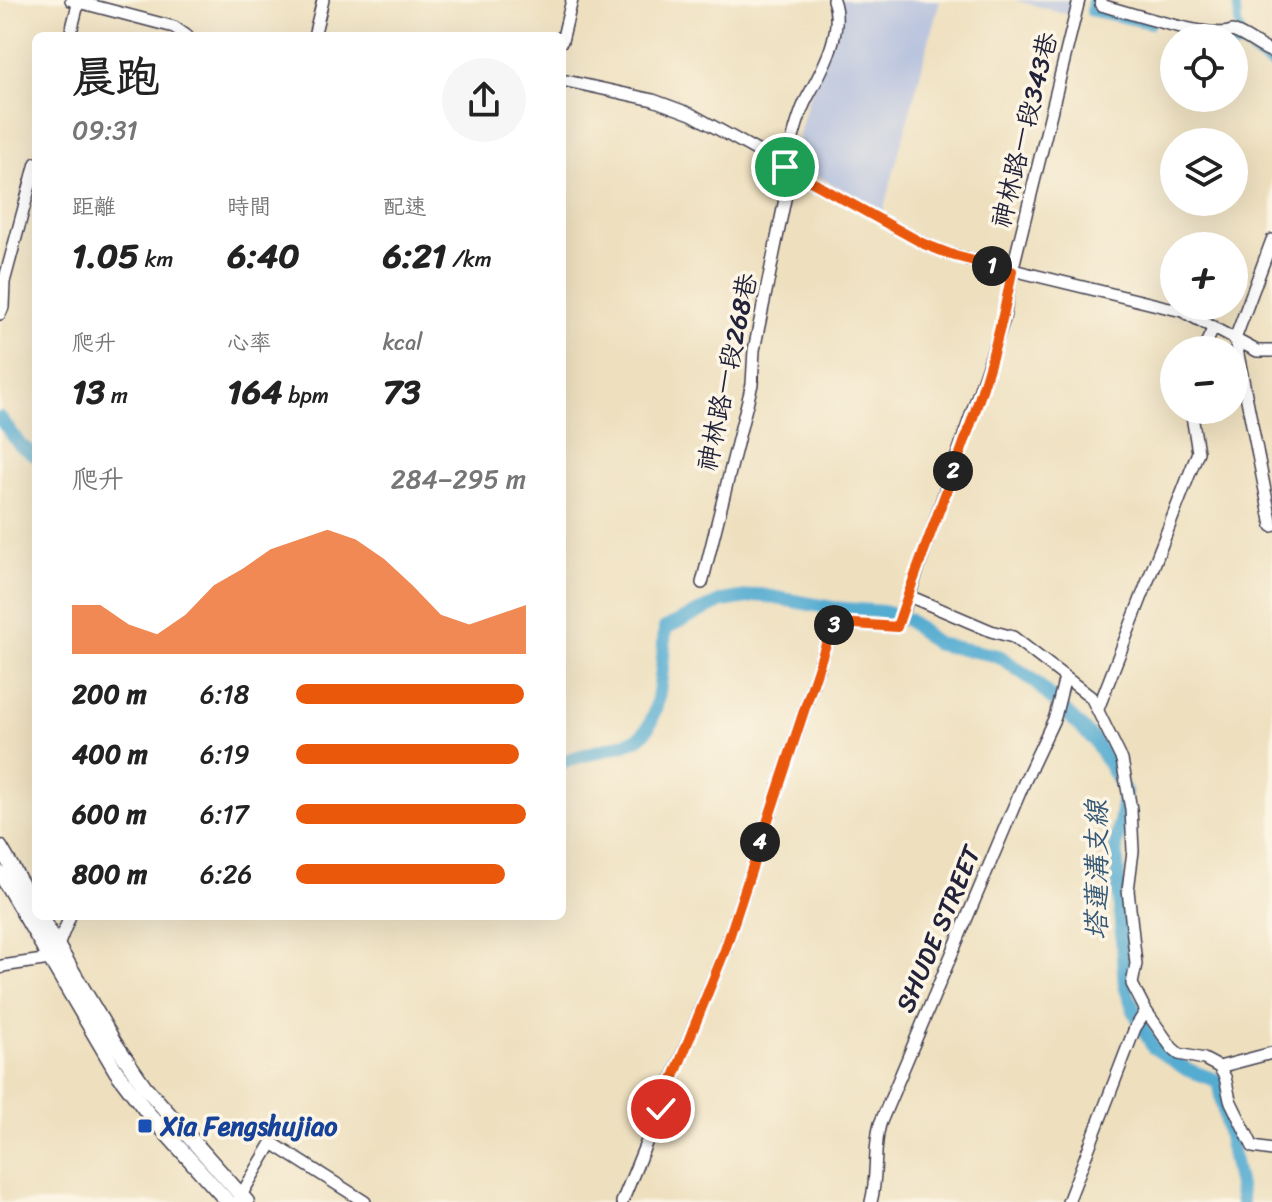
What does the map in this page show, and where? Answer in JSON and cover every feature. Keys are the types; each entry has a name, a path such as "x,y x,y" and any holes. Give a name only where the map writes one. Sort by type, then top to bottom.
{"main road":[{"path":"0,847 32,902"},
{"path":"0,873 145,1087 238,1200"},
{"path":"42,920 54,953"}],"street":[{"path":"315,32 323,0"},
{"path":"564,32 572,0"},
{"name":"神林路一段268巷","path":"702,583 752,384 754,350 788,168 806,102 816,85 839,15 833,0"},
{"name":"神林路一段343巷","path":"622,1202 725,950 832,626 841,623 897,627 909,596 1004,319 1012,271 1079,0"},
{"path":"1101,0 1101,5 1177,25 1248,35 1255,46 1272,52"},
{"path":"71,32 76,1 174,27 181,32"},
{"path":"566,81 653,100 678,109 924,244 955,256 1182,311 1230,336"},
{"path":"0,314 4,282 32,178"},
{"path":"1236,336 1272,240"},
{"path":"1210,336 1214,327"},
{"path":"1248,346 1257,351 1272,351"},
{"path":"1248,405 1272,526"},
{"path":"1098,709 1198,452 1193,424"},
{"path":"909,596 991,631 1013,637 1091,697 1122,760 1131,809 1133,851 1128,890 1136,964 1132,984 1146,1011 1172,1048 1179,1054 1204,1059 1219,1067 1225,1077 1230,1100 1253,1147 1272,1150"},
{"name":"SHUDE STREET","path":"871,1202 876,1184 880,1124 1023,785 1055,717 1065,677"},
{"path":"0,968 54,953 68,920"},
{"path":"1068,1202 1135,1028 1146,1011"},
{"path":"1219,1067 1272,1053"},
{"path":"238,1200 272,1143 365,1202"}],"shaded area":[{"path":"834,0 940,0 883,212 792,162 808,100 838,19"},
{"path":"1014,0 1079,0 1075,16"}],"waterway":[{"path":"1091,0 1090,12 1151,25"},
{"path":"1236,0 1238,24"},
{"path":"1248,48 1272,67"},
{"name":"塔蓮溝支線","path":"0,418 20,445 32,453"},
{"name":"塔蓮溝支線","path":"566,761 640,737 647,729 657,702 665,628 722,601 760,595 833,608 883,612 908,620 937,644 999,656 1034,681 1095,741 1125,792 1116,846 1125,986 1153,1047 1186,1069 1218,1081 1242,1202"}],"place":[{"name":"Xia Fengshujiao","path":"145,1126"}],"route":[{"path":"661,1109 725,950 832,626 841,623 897,627 1004,319 1012,271 924,244 785,167"}]}
